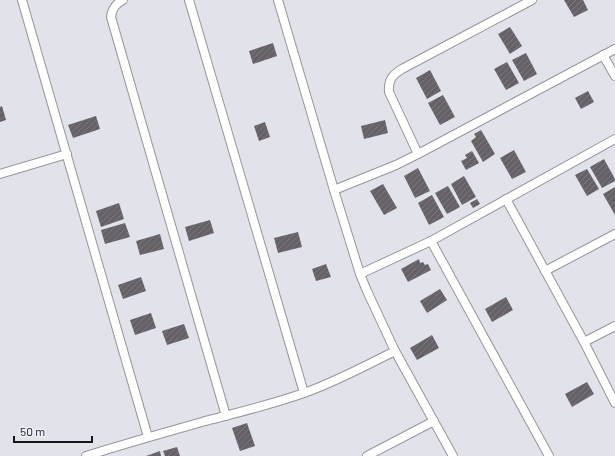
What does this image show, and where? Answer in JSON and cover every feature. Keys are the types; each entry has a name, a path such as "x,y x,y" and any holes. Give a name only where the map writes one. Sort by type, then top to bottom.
{"street":[{"path":"22,0 148,437"},
{"path":"122,0 118,2 112,12 111,17 226,416"},
{"path":"189,0 304,393"},
{"path":"278,0 334,190 366,292 395,351 453,456"},
{"path":"418,154 389,92 391,79 402,69 532,0"},
{"path":"334,190 396,165 418,154 615,49"},
{"path":"603,55 615,76"},
{"path":"360,274 431,241 615,139"},
{"path":"0,174 67,154"},
{"path":"506,199 584,342 615,403"},
{"path":"546,271 615,234"},
{"path":"431,241 549,456"},
{"path":"584,342 615,326"},
{"path":"86,456 304,393 332,382 395,351"},
{"path":"367,456 434,421"}],"building":[{"path":"564,0 583,0 588,10 574,17"},
{"path":"510,27 522,46 510,54 498,34"},
{"path":"273,43 277,56 253,64 249,51"},
{"path":"526,53 537,74 524,81 512,60"},
{"path":"507,62 519,83 506,90 494,69"},
{"path":"430,70 441,91 427,99 416,78"},
{"path":"588,91 594,102 581,109 575,98"},
{"path":"443,95 455,117 440,125 428,103"},
{"path":"2,106 6,120 0,122 0,107"},
{"path":"96,116 100,129 73,138 68,125"},
{"path":"385,120 388,133 364,139 361,126"},
{"path":"265,122 270,137 259,141 254,126"},
{"path":"481,130 495,154 483,162 471,141 476,137 474,134"},
{"path":"514,150 526,172 512,179 500,158"},
{"path":"472,151 479,163 466,170 461,161 467,158 465,155"},
{"path":"604,159 615,181 602,188 590,167"},
{"path":"418,168 430,191 415,198 404,176"},
{"path":"587,169 599,189 587,196 575,175"},
{"path":"464,176 476,197 462,205 451,184"},
{"path":"383,184 397,208 384,215 370,191"},
{"path":"448,186 460,207 447,214 435,193"},
{"path":"615,187 615,215 603,194"},
{"path":"432,195 444,217 429,225 418,203"},
{"path":"477,199 480,204 473,208 470,203"},
{"path":"119,203 124,219 101,227 96,211"},
{"path":"210,220 214,233 189,241 185,227"},
{"path":"125,223 130,237 105,244 101,230"},
{"path":"298,232 302,247 278,253 274,238"},
{"path":"160,234 164,249 140,255 136,241"},
{"path":"419,259 420,263 423,262 425,265 428,264 431,270 408,282 401,269"},
{"path":"326,264 331,277 316,281 312,269"},
{"path":"141,277 146,291 123,299 118,285"},
{"path":"440,289 447,300 427,313 420,301"},
{"path":"506,297 513,310 492,322 485,309"},
{"path":"151,313 156,328 135,335 130,320"},
{"path":"184,324 189,338 167,345 162,331"},
{"path":"432,335 439,348 417,360 410,348"},
{"path":"587,382 594,394 572,407 565,394"},
{"path":"247,423 255,446 240,451 232,428"},
{"path":"177,447 180,456 165,456 163,451"},
{"path":"160,451 161,456 146,456"}]}
